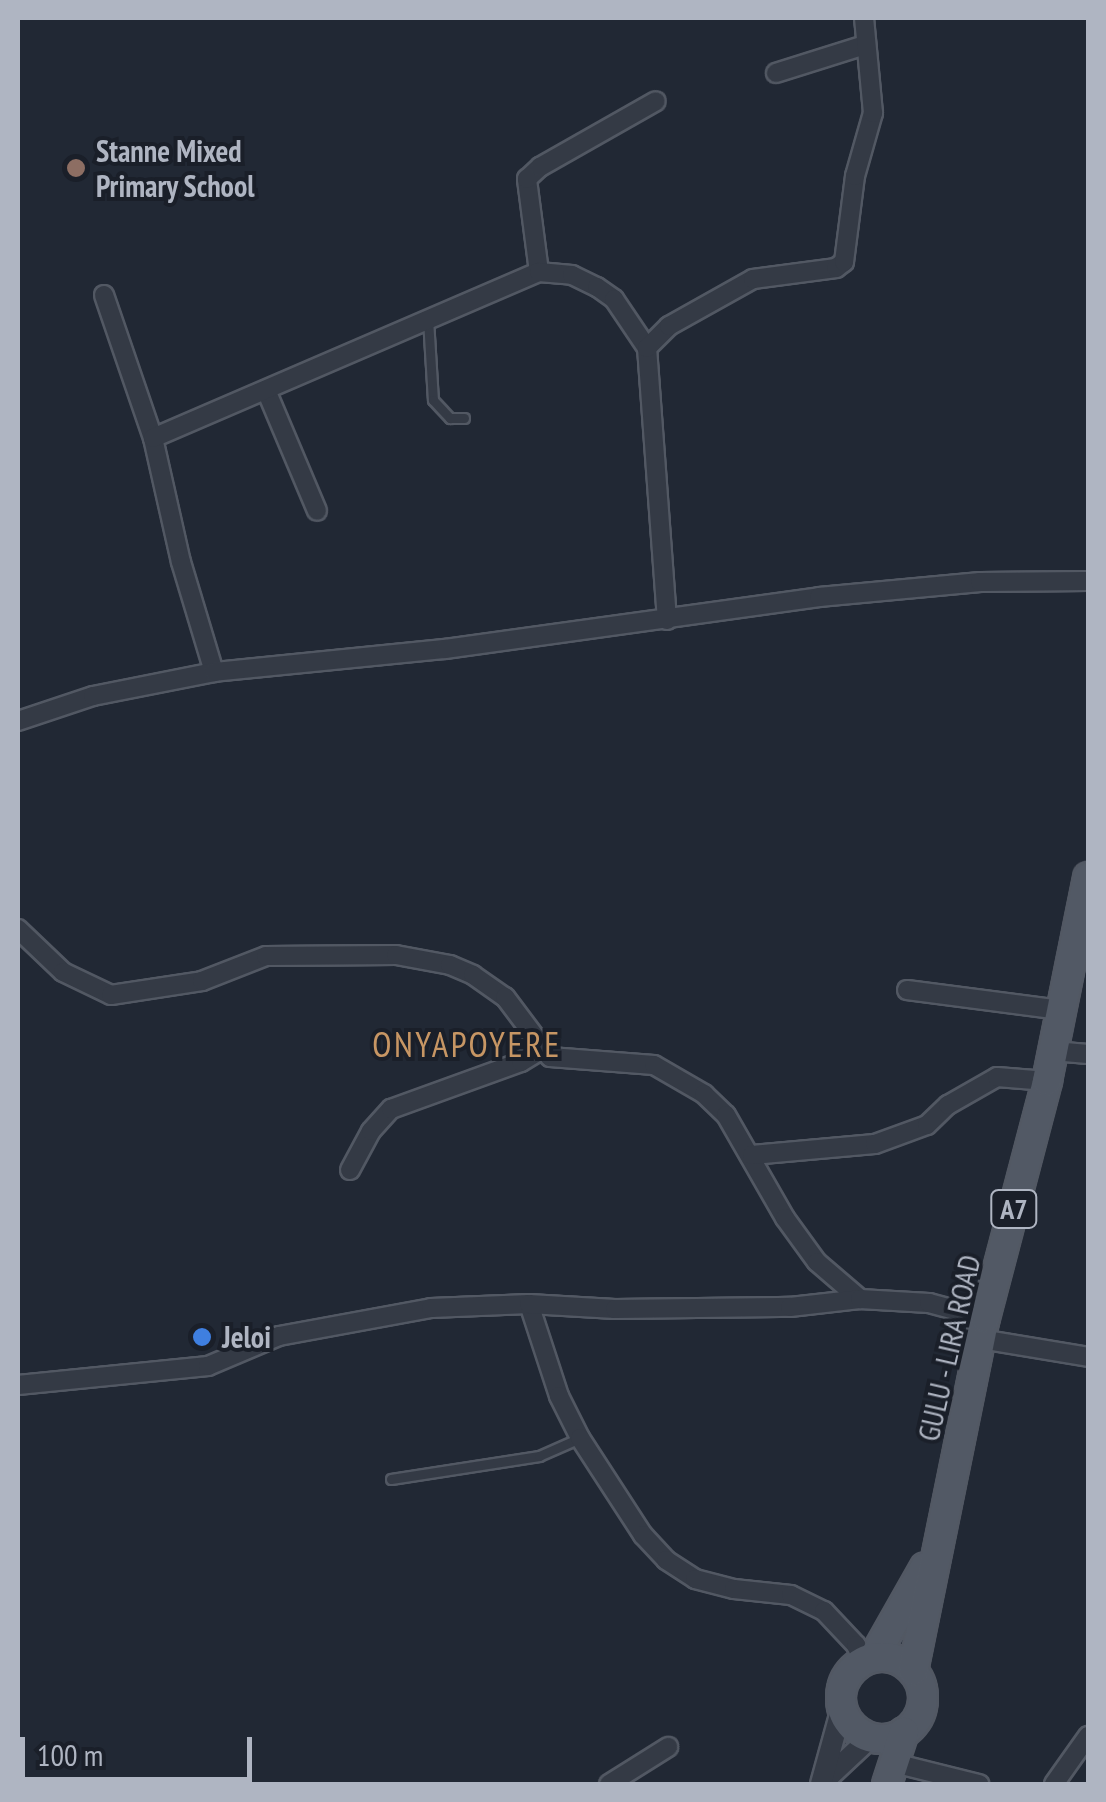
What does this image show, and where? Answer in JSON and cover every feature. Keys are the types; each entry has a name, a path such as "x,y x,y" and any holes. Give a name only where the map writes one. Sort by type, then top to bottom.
{"main road":[{"name":"GULU - LIRA ROAD","path":"940,1541 983,1328 1047,1081 1088,881"},
{"name":"A7","path":"842,1708 844,1680 869,1659 940,1541"},
{"name":"A7","path":"891,1774 904,1732 914,1723 923,1696 913,1670 940,1541"},
{"path":"869,1659 895,1658 913,1670"},
{"path":"842,1708 847,1721 872,1738 904,1732"},
{"path":"872,1738 872,1784"}],"street":[{"path":"647,348 668,326 753,278 836,268 844,262 855,176 872,124 864,18"},
{"path":"776,73 865,45"},
{"path":"539,272 527,179 656,100"},
{"path":"153,438 428,316 539,272 572,275 614,300 647,348 668,620"},
{"path":"104,295 153,438 181,562 214,672"},
{"path":"266,390 318,511"},
{"path":"18,721 94,696 214,672 445,650 924,586 1088,581"},
{"path":"18,928 63,972 111,995 202,981 266,956 341,952 437,962 473,975 506,997 541,1050 556,1058 631,1062 668,1070 726,1115 785,1218 817,1262 860,1299"},
{"path":"907,990 1060,1010"},
{"path":"350,1170 371,1131 391,1109 520,1062 541,1050"},
{"path":"1053,1051 1088,1054"},
{"path":"752,1155 874,1144 927,1125 948,1106 997,1077 1047,1081"},
{"path":"18,1385 208,1366 278,1336 392,1313 530,1304 615,1309 790,1307 860,1299 929,1303 983,1328 1088,1357"},
{"path":"530,1304 559,1396 580,1438 643,1535 666,1560 694,1578 734,1589 791,1595 824,1611 869,1659"},
{"path":"822,1783 842,1708"},
{"path":"1054,1784 1088,1736"},
{"path":"822,1783 872,1738"},
{"path":"609,1784 668,1747"},
{"path":"891,1774 979,1784"}],"lane":[{"path":"428,316 434,400 450,418 464,418"},
{"path":"391,1479 539,1456 580,1438"}],"place":[{"name":"Stanne Mixed Primary School","path":"76,168"},
{"name":"Jeloi","path":"202,1337"}],"district":[{"name":"ONYAPOYERE","path":"467,1044"}]}
